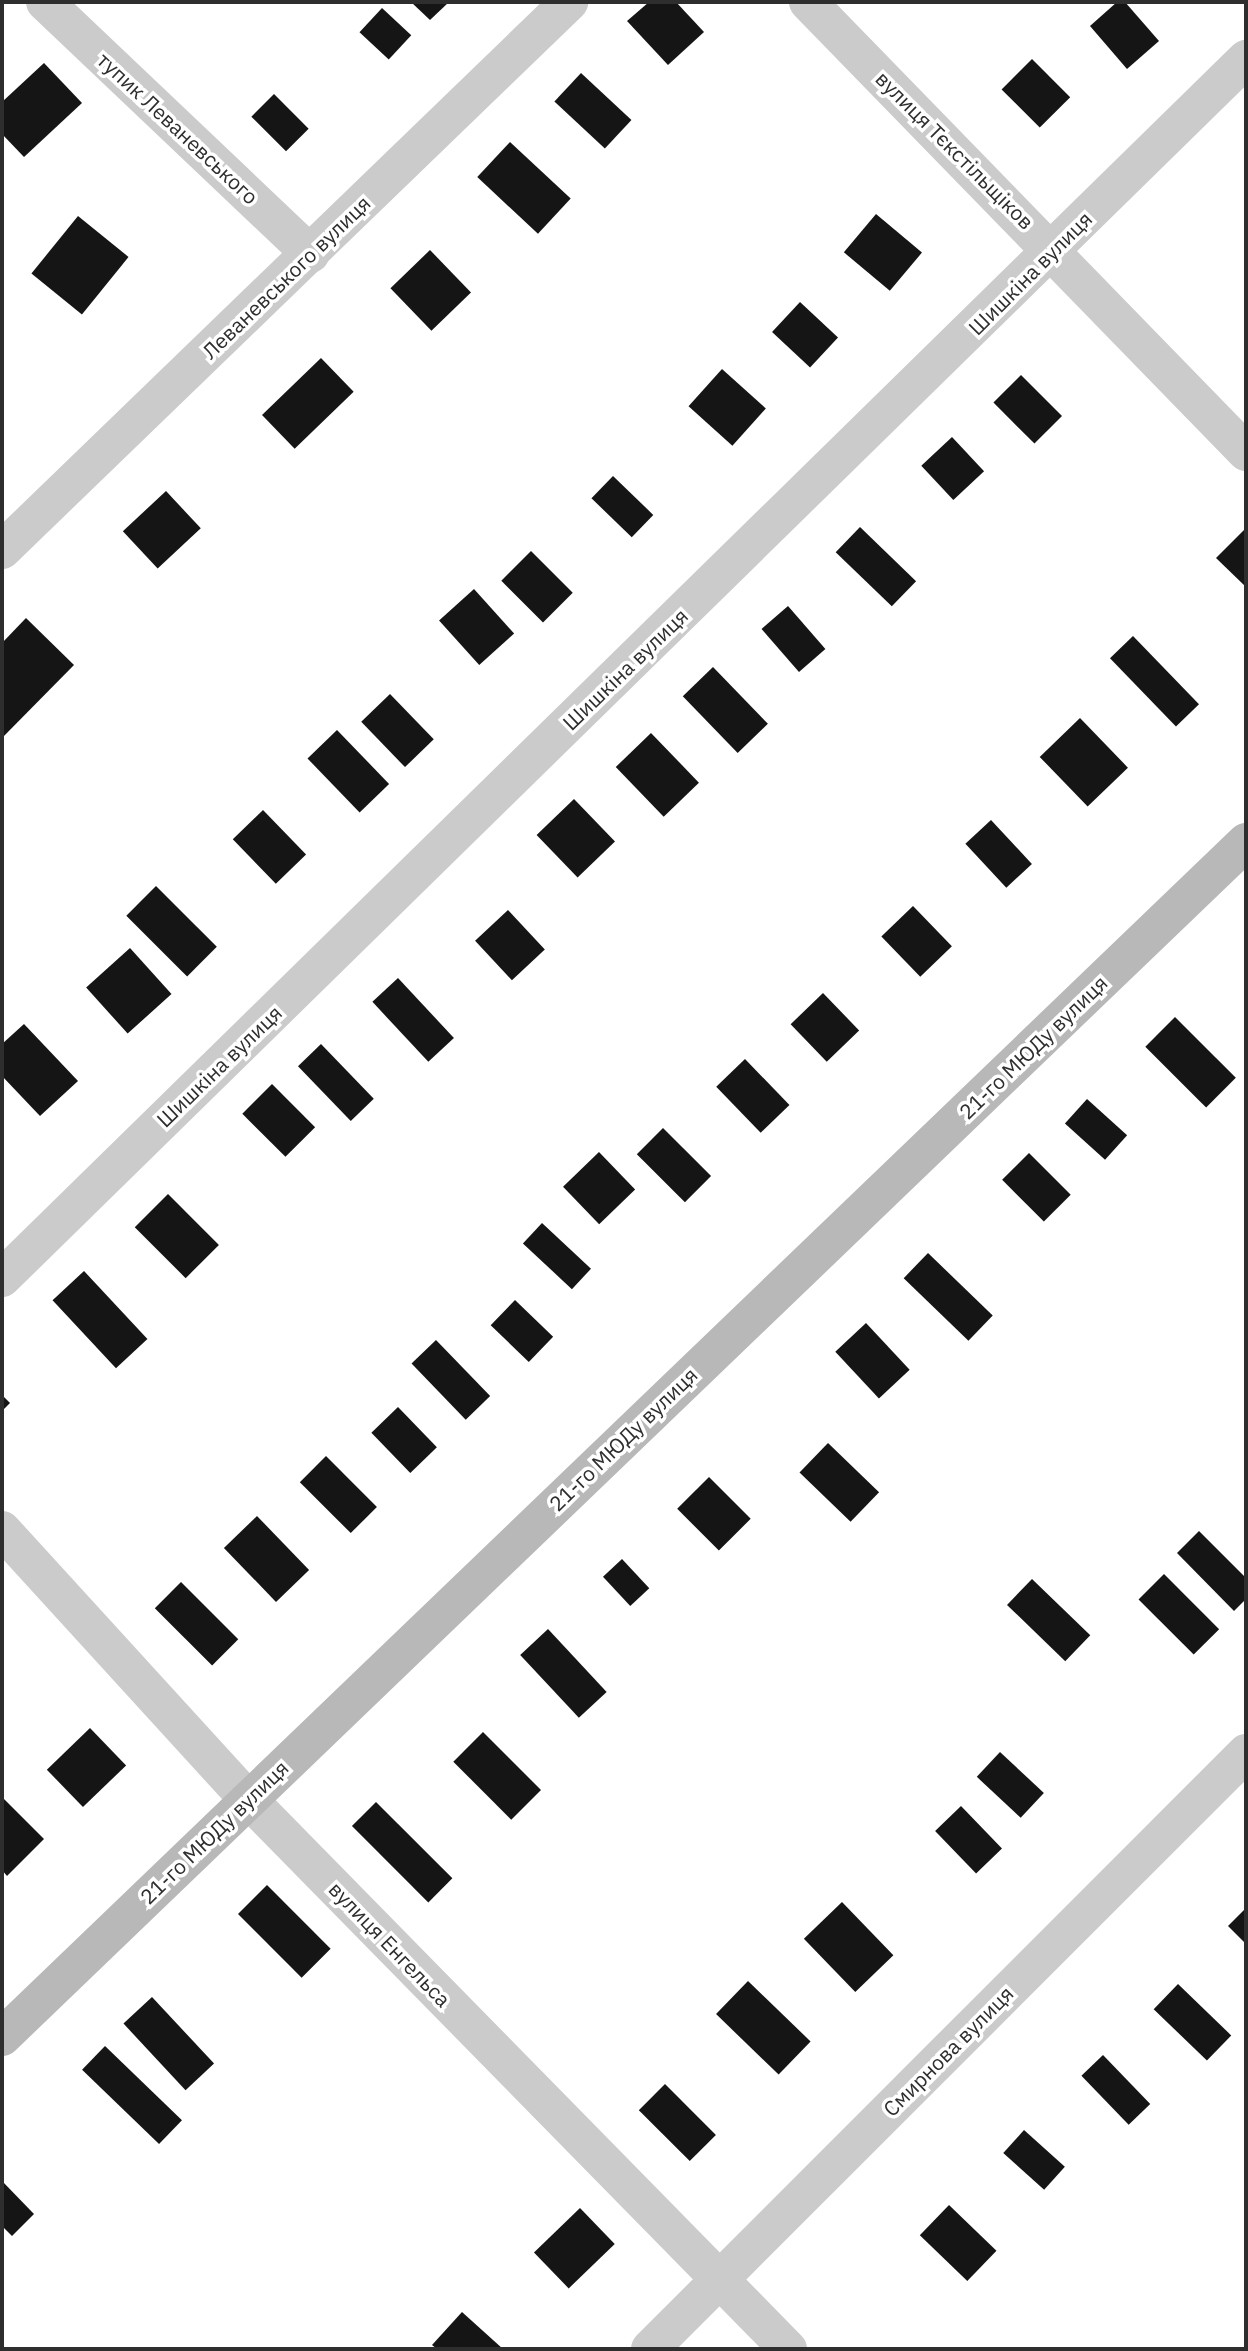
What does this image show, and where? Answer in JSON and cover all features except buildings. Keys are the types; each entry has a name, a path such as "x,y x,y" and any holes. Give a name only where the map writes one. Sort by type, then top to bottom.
{"street":[{"name":"тупик Леваневського","path":"45,2 311,254"},
{"name":"Леваневського вулиця","path":"2,550 569,2"},
{"name":"вулиця Тєкстільщіков","path":"808,2 1054,250 1246,452"},
{"name":"Шишкіна вулиця","path":"2,1278 1246,59"},
{"name":"21-го МЮДу вулиця","path":"2,2037 1246,842"},
{"name":"вулиця Енгельса","path":"2,1530 248,1799 718,2281 788,2349"},
{"name":"Смирнова вулиця","path":"650,2349 1246,1753"}]}
